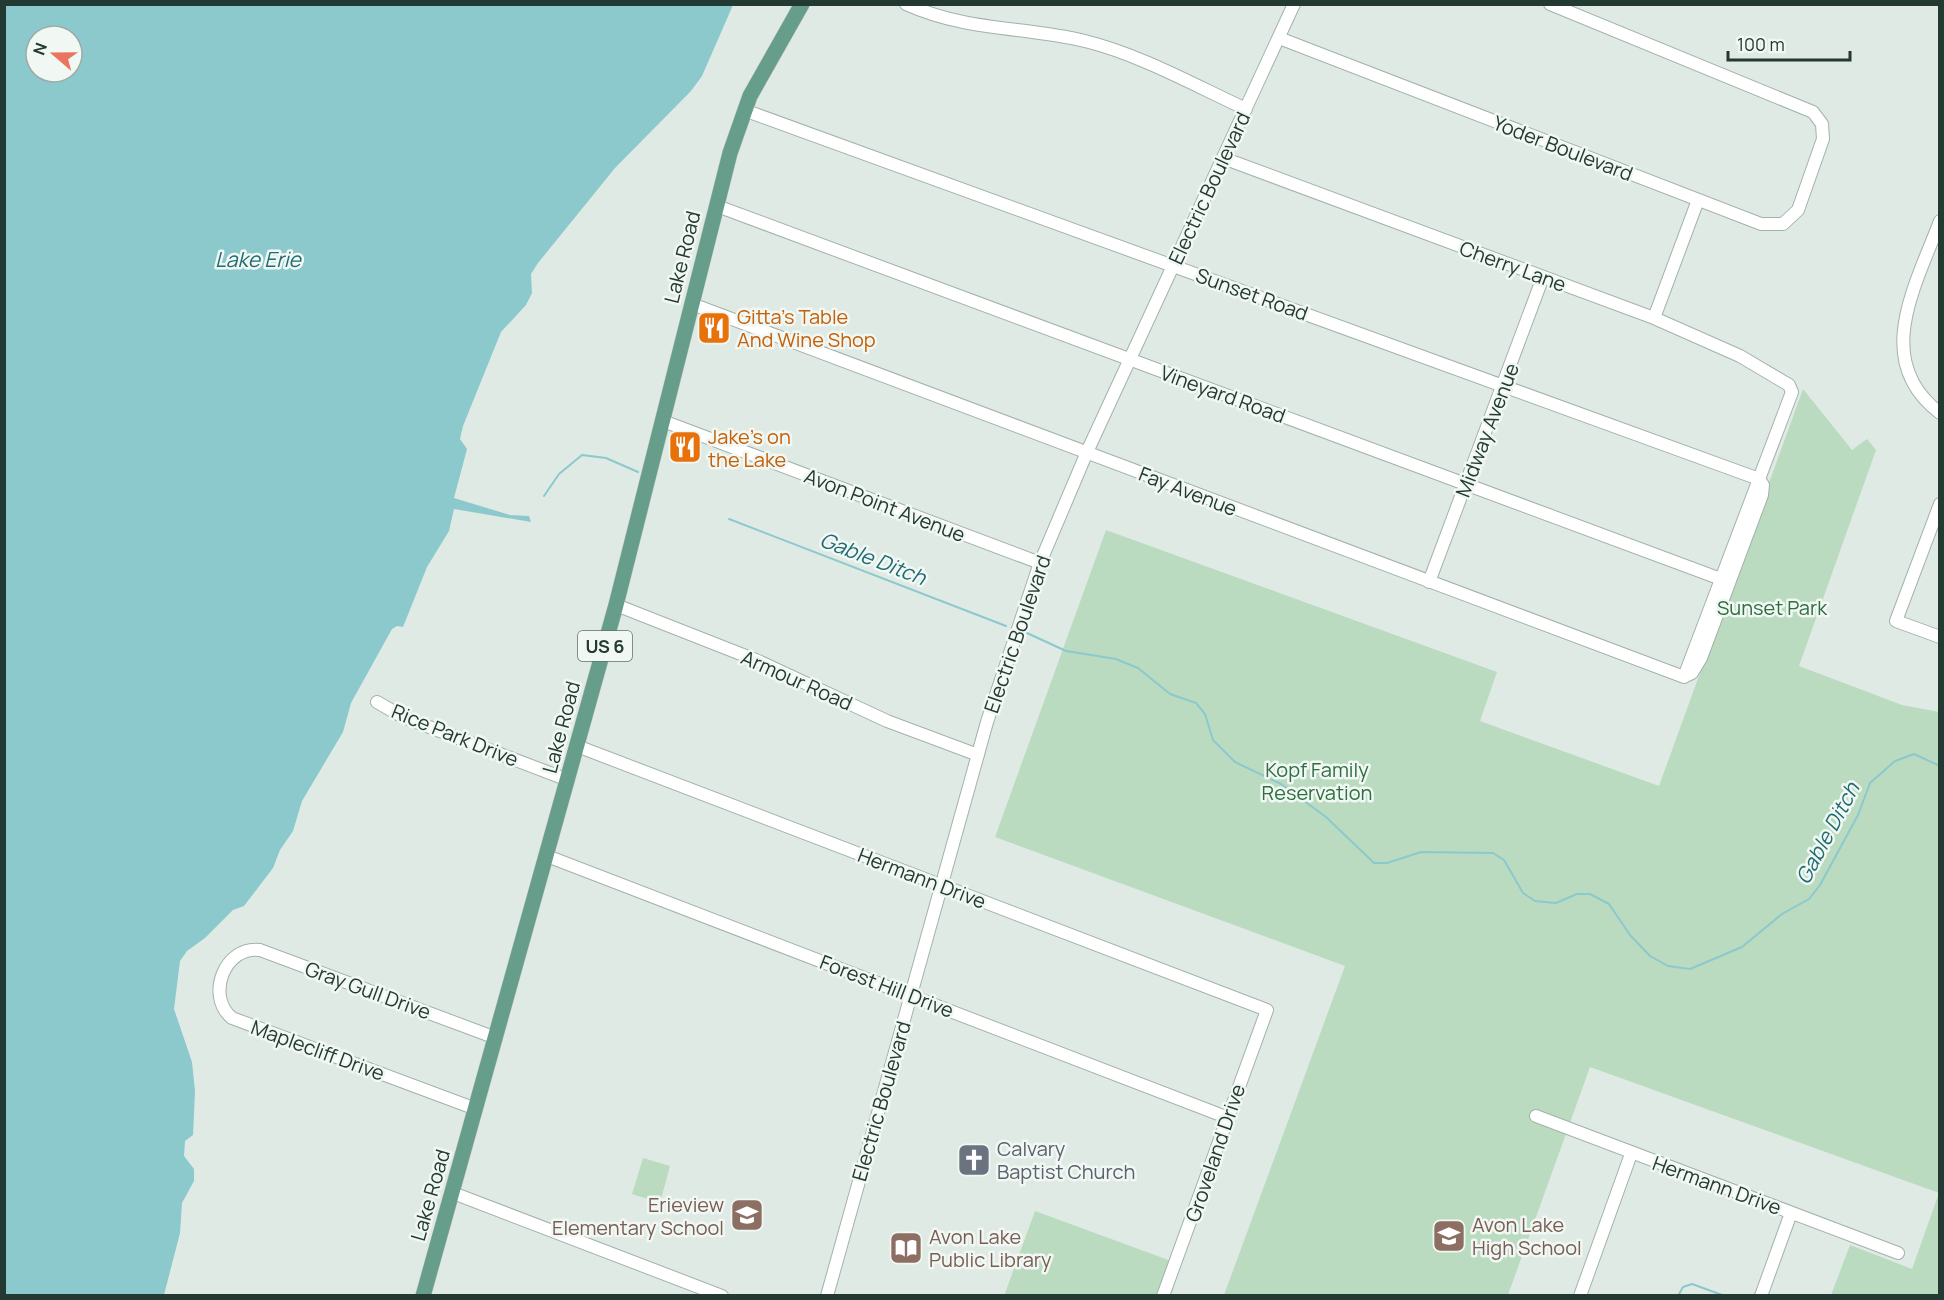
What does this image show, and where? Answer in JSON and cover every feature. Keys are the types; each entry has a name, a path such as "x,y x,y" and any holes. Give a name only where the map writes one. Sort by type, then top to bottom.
{"main road":[{"name":"Lake Road","path":"427,1294 616,605 717,206 744,110 802,4"}],"street":[{"path":"906,4 973,26 1059,36 1114,50 1246,109"},
{"name":"Electric Boulevard","path":"827,1296 978,755 1040,563 1087,452 1294,4"},
{"name":"Yoder Boulevard","path":"1279,38 1761,224 1783,224 1798,210 1824,132 1819,117 1807,108 1550,4"},
{"name":"Sunset Road","path":"744,110 1759,479"},
{"name":"Cherry Lane","path":"1223,158 1654,318 1740,356 1789,385 1792,392 1759,479"},
{"path":"1654,318 1698,200"},
{"name":"Vineyard Road","path":"717,206 1725,580"},
{"path":"1940,221 1905,315 1902,339 1911,378 1923,398 1940,413"},
{"name":"Midway Avenue","path":"1429,582 1543,277"},
{"name":"Fay Avenue","path":"692,304 1684,677 1692,673 1701,658 1725,580"},
{"name":"Avon Point Avenue","path":"663,421 1040,563"},
{"path":"1725,580 1762,495 1763,485 1759,479"},
{"path":"1940,504 1896,621 1940,637"},
{"name":"Armour Road","path":"616,605 756,660 887,721 978,755"},
{"name":"Rice Park Drive","path":"377,702 403,717 568,780"},
{"name":"Hermann Drive","path":"578,746 1267,1010"},
{"name":"Forest Hill Drive","path":"547,856 1226,1117"},
{"name":"Gray Gull Drive","path":"239,953 260,950 496,1038"},
{"name":"Maplecliff Drive","path":"239,953 229,963 219,993 222,1008 232,1018 476,1109"},
{"name":"Groveland Drive","path":"1163,1296 1226,1117 1267,1010"},
{"name":"Hermann Drive","path":"1536,1116 1631,1154 1898,1253"},
{"path":"1580,1296 1631,1154"},
{"path":"453,1193 722,1296"},
{"path":"1761,1296 1791,1212"}],"green space":[{"name":"Kopf Family Reservation","path":"1803,389 1852,450 1867,439 1876,450 1799,666 1902,705 1939,712 1939,1193 1590,1067 1508,1295 1224,1295 1345,966 995,837 1106,530 1497,672 1480,721 1659,786"},
{"path":"643,1158 670,1166 660,1203 632,1194"},
{"path":"1939,1193 1939,1295 1831,1295 1850,1245 1912,1269"},
{"path":"1035,1211 1174,1262 1161,1295 1004,1296"}],"water":[{"name":"Lake Erie","path":"5,4 733,5 702,76 691,91 615,168 538,263 531,274 532,293 526,305 501,332 463,426 460,439 467,449 454,498 510,515 529,516 531,522 454,509 449,531 427,567 403,627 397,626 392,629 351,703 343,732 302,801 293,831 280,850 273,868 244,906 233,910 205,938 187,951 180,961 174,1009 192,1062 195,1091 193,1135 185,1141 184,1156 194,1169 194,1181 182,1203 180,1233 164,1295 5,1295"}],"waterway":[{"name":"Gable Ditch","path":"544,496 559,474 582,455 606,458 638,472"},
{"name":"Gable Ditch","path":"729,519 1006,626"},
{"name":"Gable Ditch","path":"1027,633 1066,651 1116,659 1138,668 1170,694 1196,703 1205,714 1213,740 1235,762 1281,784 1326,817 1374,863 1387,863 1421,852 1493,853 1504,860 1523,893 1535,901 1556,903 1577,894 1590,894 1609,904 1630,935 1650,956 1668,966 1690,969 1742,947 1782,914 1809,899 1820,885 1858,815 1870,783 1895,761 1914,754 1940,766"},
{"path":"1678,1296 1683,1287 1692,1284 1725,1296"}],"place":[{"name":"Gitta's Table And Wine Shop","path":"714,328"},
{"name":"Jake's on the Lake","path":"685,447"},
{"name":"Calvary Baptist Church","path":"974,1160"},
{"name":"Erieview Elementary School","path":"747,1215"},
{"name":"Avon Lake High School","path":"1449,1236"},
{"name":"Avon Lake Public Library","path":"906,1248"}],"park label":[{"name":"Sunset Park","path":"1772,607"}]}
